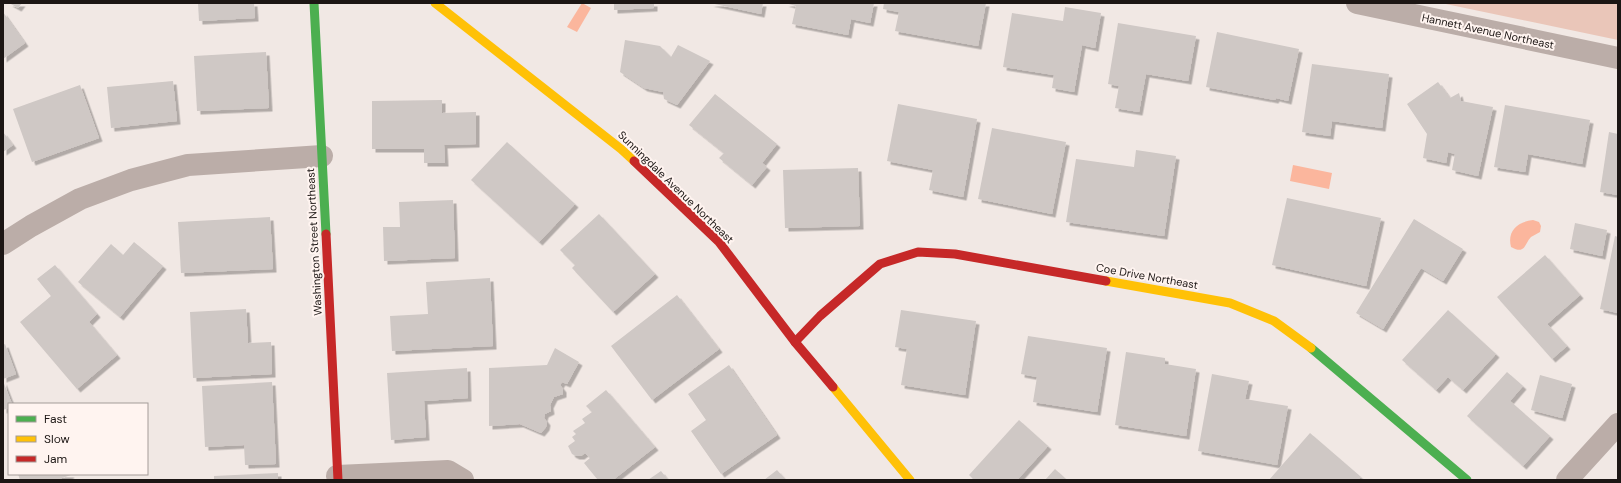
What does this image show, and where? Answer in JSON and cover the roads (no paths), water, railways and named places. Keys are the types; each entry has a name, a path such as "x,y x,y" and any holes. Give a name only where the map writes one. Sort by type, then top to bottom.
{"street":[{"name":"Washington Street Northeast","path":"314,3 338,478"},
{"name":"Sunningdale Avenue Northeast","path":"435,3 627,154 719,242 795,342 910,480"},
{"name":"Hannett Avenue Northeast","path":"1357,3 1618,58"},
{"path":"3,244 31,226 80,199 131,180 188,165 322,156"},
{"name":"Coe Drive Northeast","path":"795,342 820,316 880,264 918,252 955,254 1230,303 1274,321 1301,339 1467,480"},
{"path":"1567,480 1618,424"},
{"path":"338,478 433,476 448,471 463,480"}]}
